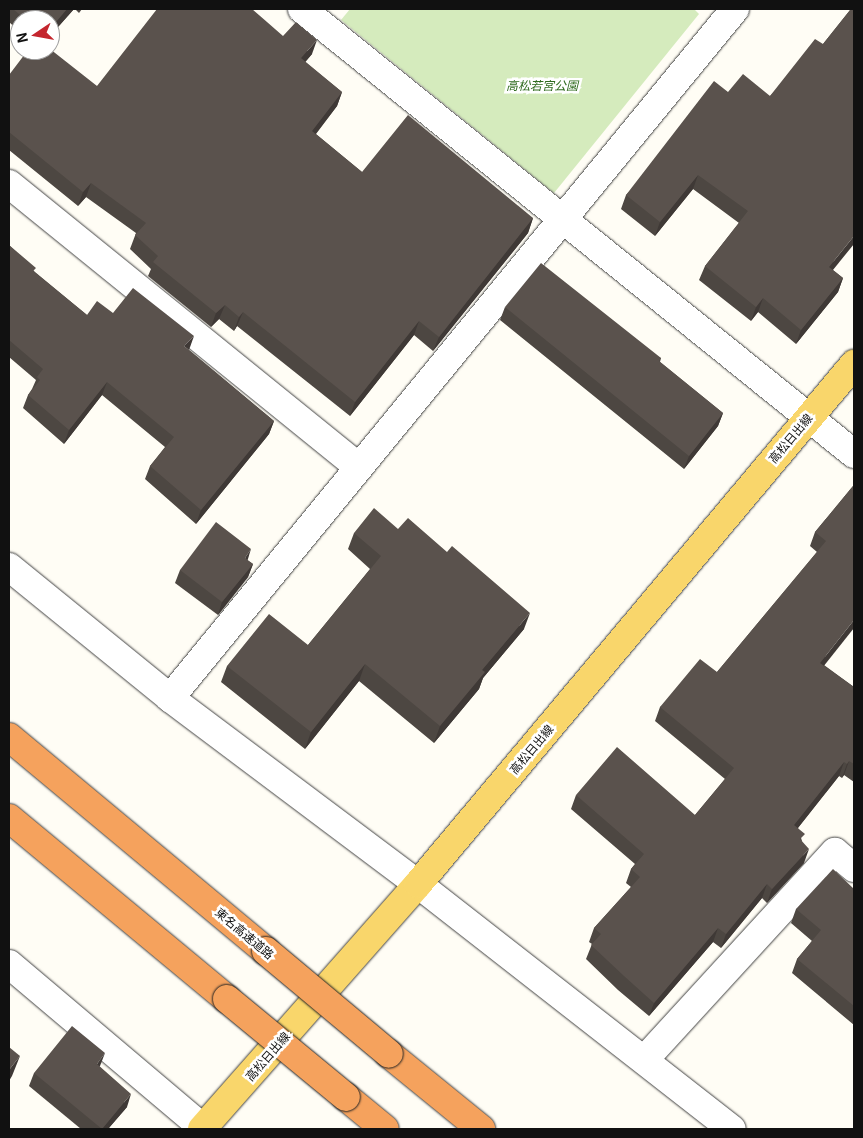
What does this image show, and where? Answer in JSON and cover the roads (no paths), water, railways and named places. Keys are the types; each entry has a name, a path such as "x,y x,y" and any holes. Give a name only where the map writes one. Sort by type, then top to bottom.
{"highway":[{"name":"東名高速道路","path":"9,737 481,1129"},
{"path":"9,818 385,1129"}],"main road":[{"name":"高松日出線","path":"203,1129 418,884 808,416 854,364"}],"street":[{"path":"302,9 854,454"},
{"path":"170,698 734,9"},
{"path":"9,184 359,467"},
{"path":"9,567 170,698 418,884 645,1059 732,1129"},
{"path":"645,1059 836,852 854,868"},
{"path":"9,964 203,1129"}],"park label":[{"name":"高松若宮公園","path":"542,85"}]}
